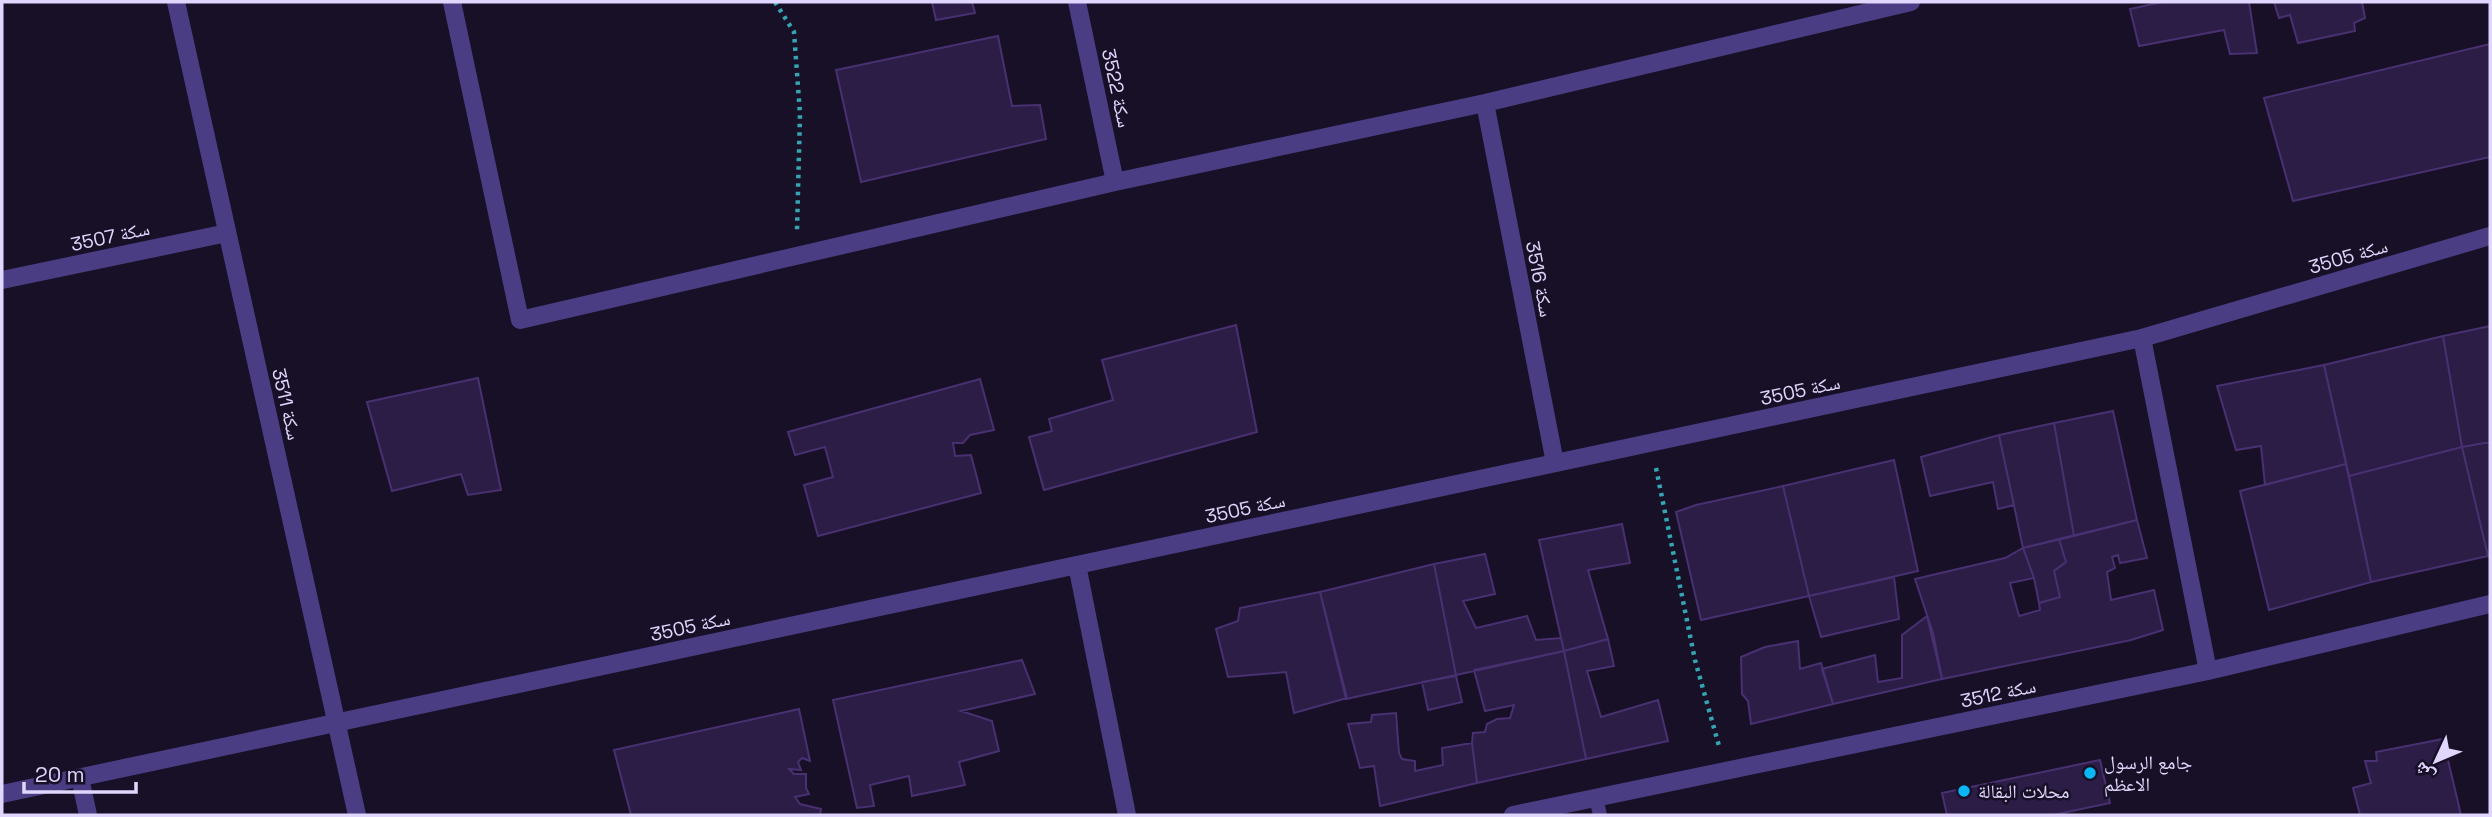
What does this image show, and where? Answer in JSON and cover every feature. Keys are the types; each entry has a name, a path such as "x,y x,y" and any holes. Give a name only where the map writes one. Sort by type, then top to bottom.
{"street":[{"name":"سكة 3511","path":"176,2 357,815"},
{"path":"452,2 520,320 1115,182 1485,103 1911,2"},
{"name":"سكة 3522","path":"1077,2 1115,182"},
{"name":"سكة 3516","path":"1485,103 1555,463"},
{"name":"سكة 3507","path":"2,281 228,233"},
{"name":"سكة 3505","path":"2,794 2142,338 2490,236"},
{"path":"2142,338 2208,671"},
{"path":"1077,565 1127,815"},
{"name":"سكة 3512","path":"1513,815 1598,807 1726,771 2208,671 2490,604"},
{"path":"80,778 89,815"}],"path":[{"path":"775,2 794,32 800,114 797,256"},
{"path":"1651,443 1695,660 1726,771"}],"building":[{"path":"932,2 972,2 975,13 936,20"},
{"path":"2162,2 2249,2 2257,53 2230,54 2224,30 2139,46 2130,9"},
{"path":"2274,2 2362,2 2365,18 2354,23 2355,31 2298,43 2290,15 2279,18"},
{"path":"998,36 1012,106 1040,105 1046,139 861,182 836,70"},
{"path":"2490,44 2490,157 2293,201 2264,98"},
{"path":"1236,325 1257,432 1044,490 1029,437 1052,431 1049,419 1113,400 1102,360"},
{"path":"2490,326 2490,442 2462,447 2443,336"},
{"path":"2443,336 2462,447 2349,476 2324,365"},
{"path":"2324,365 2346,464 2265,485 2261,446 2236,450 2217,386"},
{"path":"478,378 501,490 468,495 461,474 392,491 367,402"},
{"path":"980,379 994,430 970,435 963,443 953,443 955,456 971,455 981,493 818,536 804,485 833,477 825,447 795,455 788,432"},
{"path":"2113,411 2137,520 2074,536 2054,423"},
{"path":"2054,423 2074,536 2023,548 1999,435"},
{"path":"1999,435 2014,505 1998,509 1993,482 1930,496 1921,457"},
{"path":"2490,442 2490,555 2488,556 2462,447"},
{"path":"2462,447 2488,556 2371,582 2349,476"},
{"path":"1894,460 1918,571 1809,596 1783,486"},
{"path":"2346,464 2371,582 2269,610 2240,491"},
{"path":"1783,486 1809,596 1701,620 1676,512"},
{"path":"2137,520 2147,558 2120,563 2118,555 2112,557 2115,568 2107,572 2111,600 2154,590 2163,630 2131,640 1942,679 1933,633 1915,579 2005,558 2023,548 2034,578 2010,583 2019,616 2040,610 2039,603 2060,597 2054,571 2066,562 2059,539"},
{"path":"1622,524 1630,563 1588,570 1608,639 1564,651 1539,540"},
{"path":"2059,539 2066,562 2054,571 2060,597 2039,603 2034,578 2023,548"},
{"path":"1485,554 1495,594 1463,601 1476,628 1527,616 1536,640 1561,638 1564,651 1456,675 1434,564"},
{"path":"1434,564 1456,675 1346,699 1320,592"},
{"path":"1894,577 1899,619 1821,637 1809,596"},
{"path":"1320,592 1347,698 1294,713 1286,672 1228,677 1216,629 1238,621 1240,608"},
{"path":"1927,616 1942,679 1833,704 1822,669 1875,655 1878,682 1902,678 1902,635"},
{"path":"1608,639 1614,666 1587,671 1601,717 1658,700 1668,741 1586,759 1564,651"},
{"path":"1798,641 1800,669 1821,663 1833,704 1751,724 1748,701 1742,694 1741,657 1765,647"},
{"path":"1564,651 1586,759 1477,783 1473,733 1485,732 1487,724 1497,719 1510,718 1514,705 1485,711 1474,670"},
{"path":"1022,660 1035,694 961,711 992,721 999,751 959,762 965,785 912,796 909,776 870,785 874,806 857,808 833,700"},
{"path":"1456,676 1462,702 1428,710 1422,682"},
{"path":"799,709 810,761 802,758 798,762 801,770 789,769 794,774 806,774 809,794 795,797 800,804 821,809 820,815 631,815 614,750"},
{"path":"1396,713 1399,753 1402,759 1415,761 1415,771 1443,765 1442,748 1472,743 1477,783 1380,806 1374,766 1360,768 1348,724 1371,722 1372,715"},
{"path":"2443,739 2461,815 2360,815 2353,788 2371,783 2365,761 2377,761 2376,752"},
{"path":"2100,760 2110,803 2053,815 1947,815 1942,793"}],"place":[{"name":"جامع الرسول الاعظم","path":"2090,773"},
{"name":"محلات البقالة","path":"1964,791"}]}
